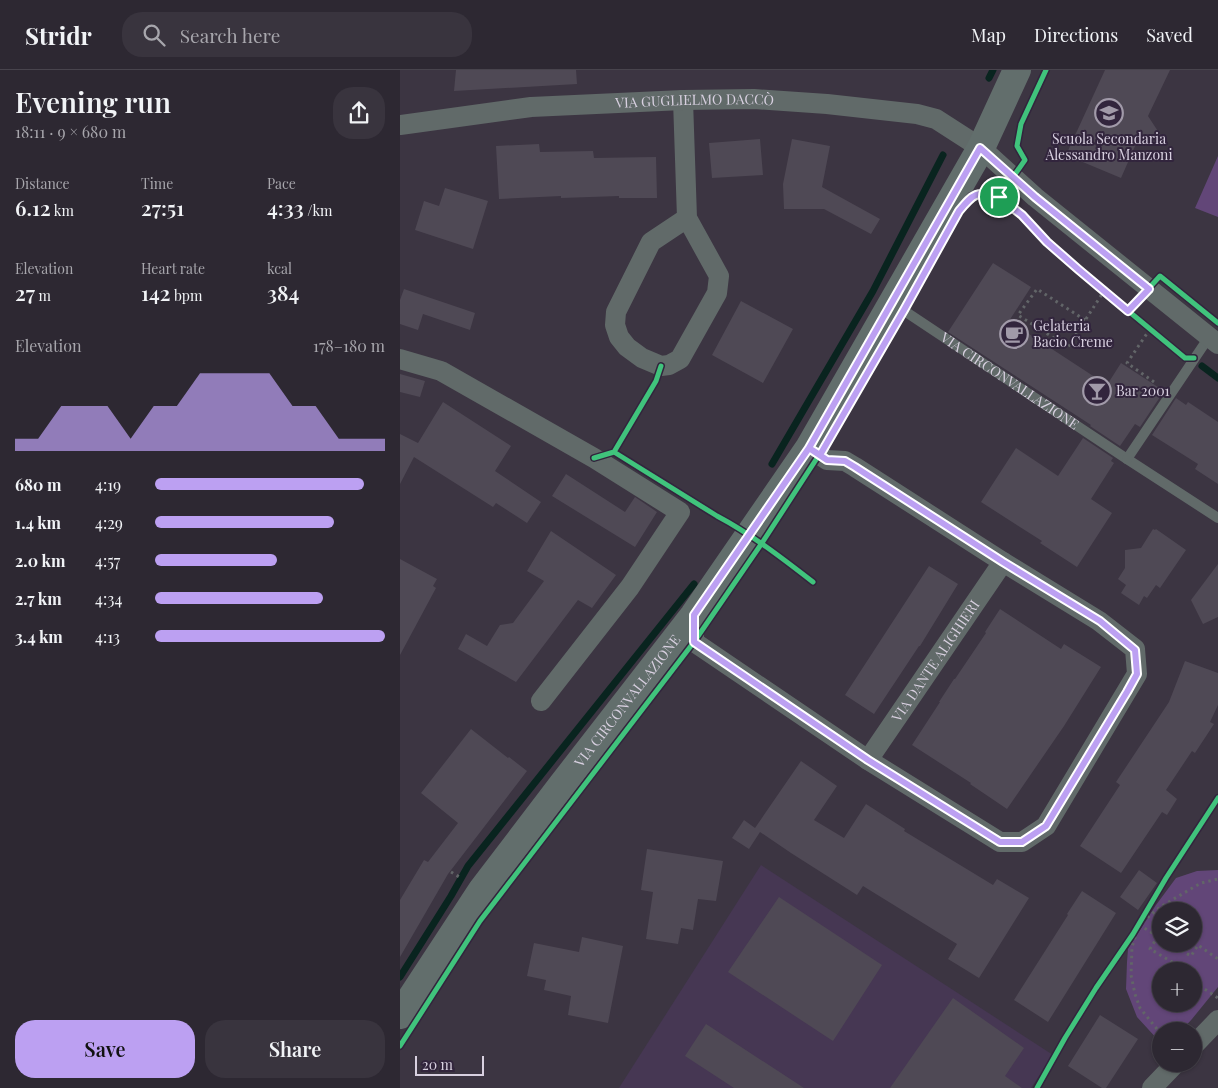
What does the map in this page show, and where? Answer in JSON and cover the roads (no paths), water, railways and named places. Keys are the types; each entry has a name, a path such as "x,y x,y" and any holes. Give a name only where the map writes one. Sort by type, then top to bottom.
{"street":[{"name":"VIA CIRCONVALLAZIONE","path":"400,1015 482,890 694,615 809,448 980,148 1018,70"},
{"name":"VIA GUGLIELMO DACCÒ","path":"400,125 531,107 683,100 763,99 917,114 936,119 980,148 1035,197 1213,340"},
{"path":"683,100 687,218 719,276 717,293 680,359 669,365 661,366 642,358 627,347 619,337 615,325 616,312 651,242 687,218"},
{"path":"400,360 441,371 594,458 680,512 630,587 541,701"},
{"path":"694,615 694,642 868,760 1000,842 1022,842 1046,826 1137,674 1135,650 1100,621 1003,562 845,461 827,460 809,448"},
{"name":"VIA DANTE ALIGHIERI","path":"868,760 1003,562"},
{"path":"1202,1037 1218,1020"},
{"path":"1152,1088 1167,1072"}],"lane":[{"name":"VIA CIRCONVALLAZIONE","path":"892,304 1218,518"},
{"path":"1127,459 1171,393 1213,340"}],"waterway":[{"path":"989,78 993,70"},
{"path":"772,464 873,291 943,155"},
{"path":"1202,366 1218,378"},
{"path":"400,977 468,866 694,584"}],"place":[{"name":"Scuola Secondaria Alessandro Manzoni","path":"1109,113"},
{"name":"Gelateria Bacio Creme","path":"1014,334"},
{"name":"Bar 2001","path":"1097,391"}]}
